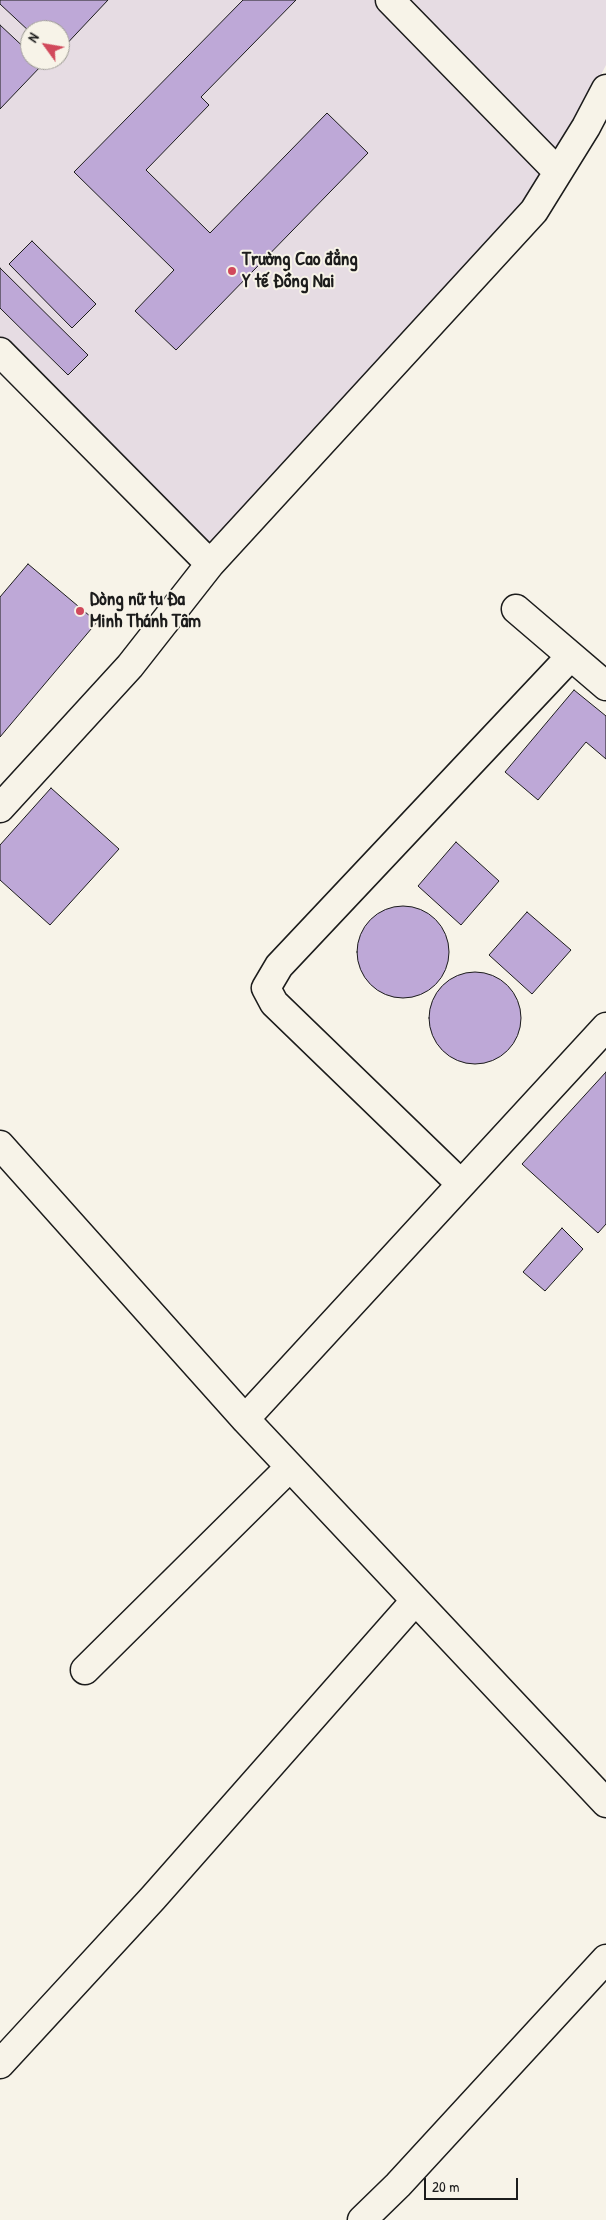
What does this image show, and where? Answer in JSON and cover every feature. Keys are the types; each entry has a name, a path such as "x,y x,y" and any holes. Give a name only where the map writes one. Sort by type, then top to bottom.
{"street":[{"path":"390,0 558,172"},
{"path":"0,808 130,666 210,564 534,211 586,127 606,89"},
{"path":"0,352 210,564"},
{"path":"516,609 606,686"},
{"path":"461,1184 274,1004 266,988 279,966 571,656"},
{"path":"245,1419 606,1027"},
{"path":"0,1145 245,1419 606,1803"},
{"path":"85,1670 290,1467"},
{"path":"0,2064 160,1890 415,1601"},
{"path":"362,2220 398,2185 606,1959"}],"shaded area":[{"name":"Trường Cao đẳng Y tế Đồng Nai","path":"0,0 606,0 606,65 582,112 524,206 211,549 0,337"}],"building":[{"path":"0,0 108,0 70,40 70,20 20,20 20,23 0,4"},
{"path":"243,0 296,0 201,97 209,105 146,170 210,233 327,113 368,153 176,350 135,311 174,270 74,172"},
{"path":"0,25 20,44 20,70 37,70 0,109"},
{"path":"32,241 96,304 72,328 9,264"},
{"path":"0,268 88,355 68,375 0,308"},
{"path":"28,564 97,622 0,737 0,597"},
{"path":"574,690 606,716 606,759 586,742 538,800 505,772"},
{"path":"51,788 119,849 50,925 0,880 0,845"},
{"path":"456,842 499,881 461,925 418,886"},
{"path":"403,906 421,909 436,919 446,934 449,952 446,970 436,985 421,995 403,998 385,995 370,985 360,970 357,952 360,934 370,919 385,909"},
{"path":"527,912 571,950 532,994 489,955"},
{"path":"475,972 493,975 508,985 518,1000 521,1018 518,1036 508,1051 493,1061 475,1064 457,1061 442,1051 432,1036 429,1018 432,1000 442,985 457,975"},
{"path":"606,1072 606,1224 598,1233 522,1164"},
{"path":"562,1228 583,1249 545,1291 523,1272"}],"place":[{"name":"Trường Cao đẳng Y tế Đồng Nai","path":"232,271"},
{"name":"Dòng nữ tu Đa Minh Thánh Tâm","path":"80,611"}]}
